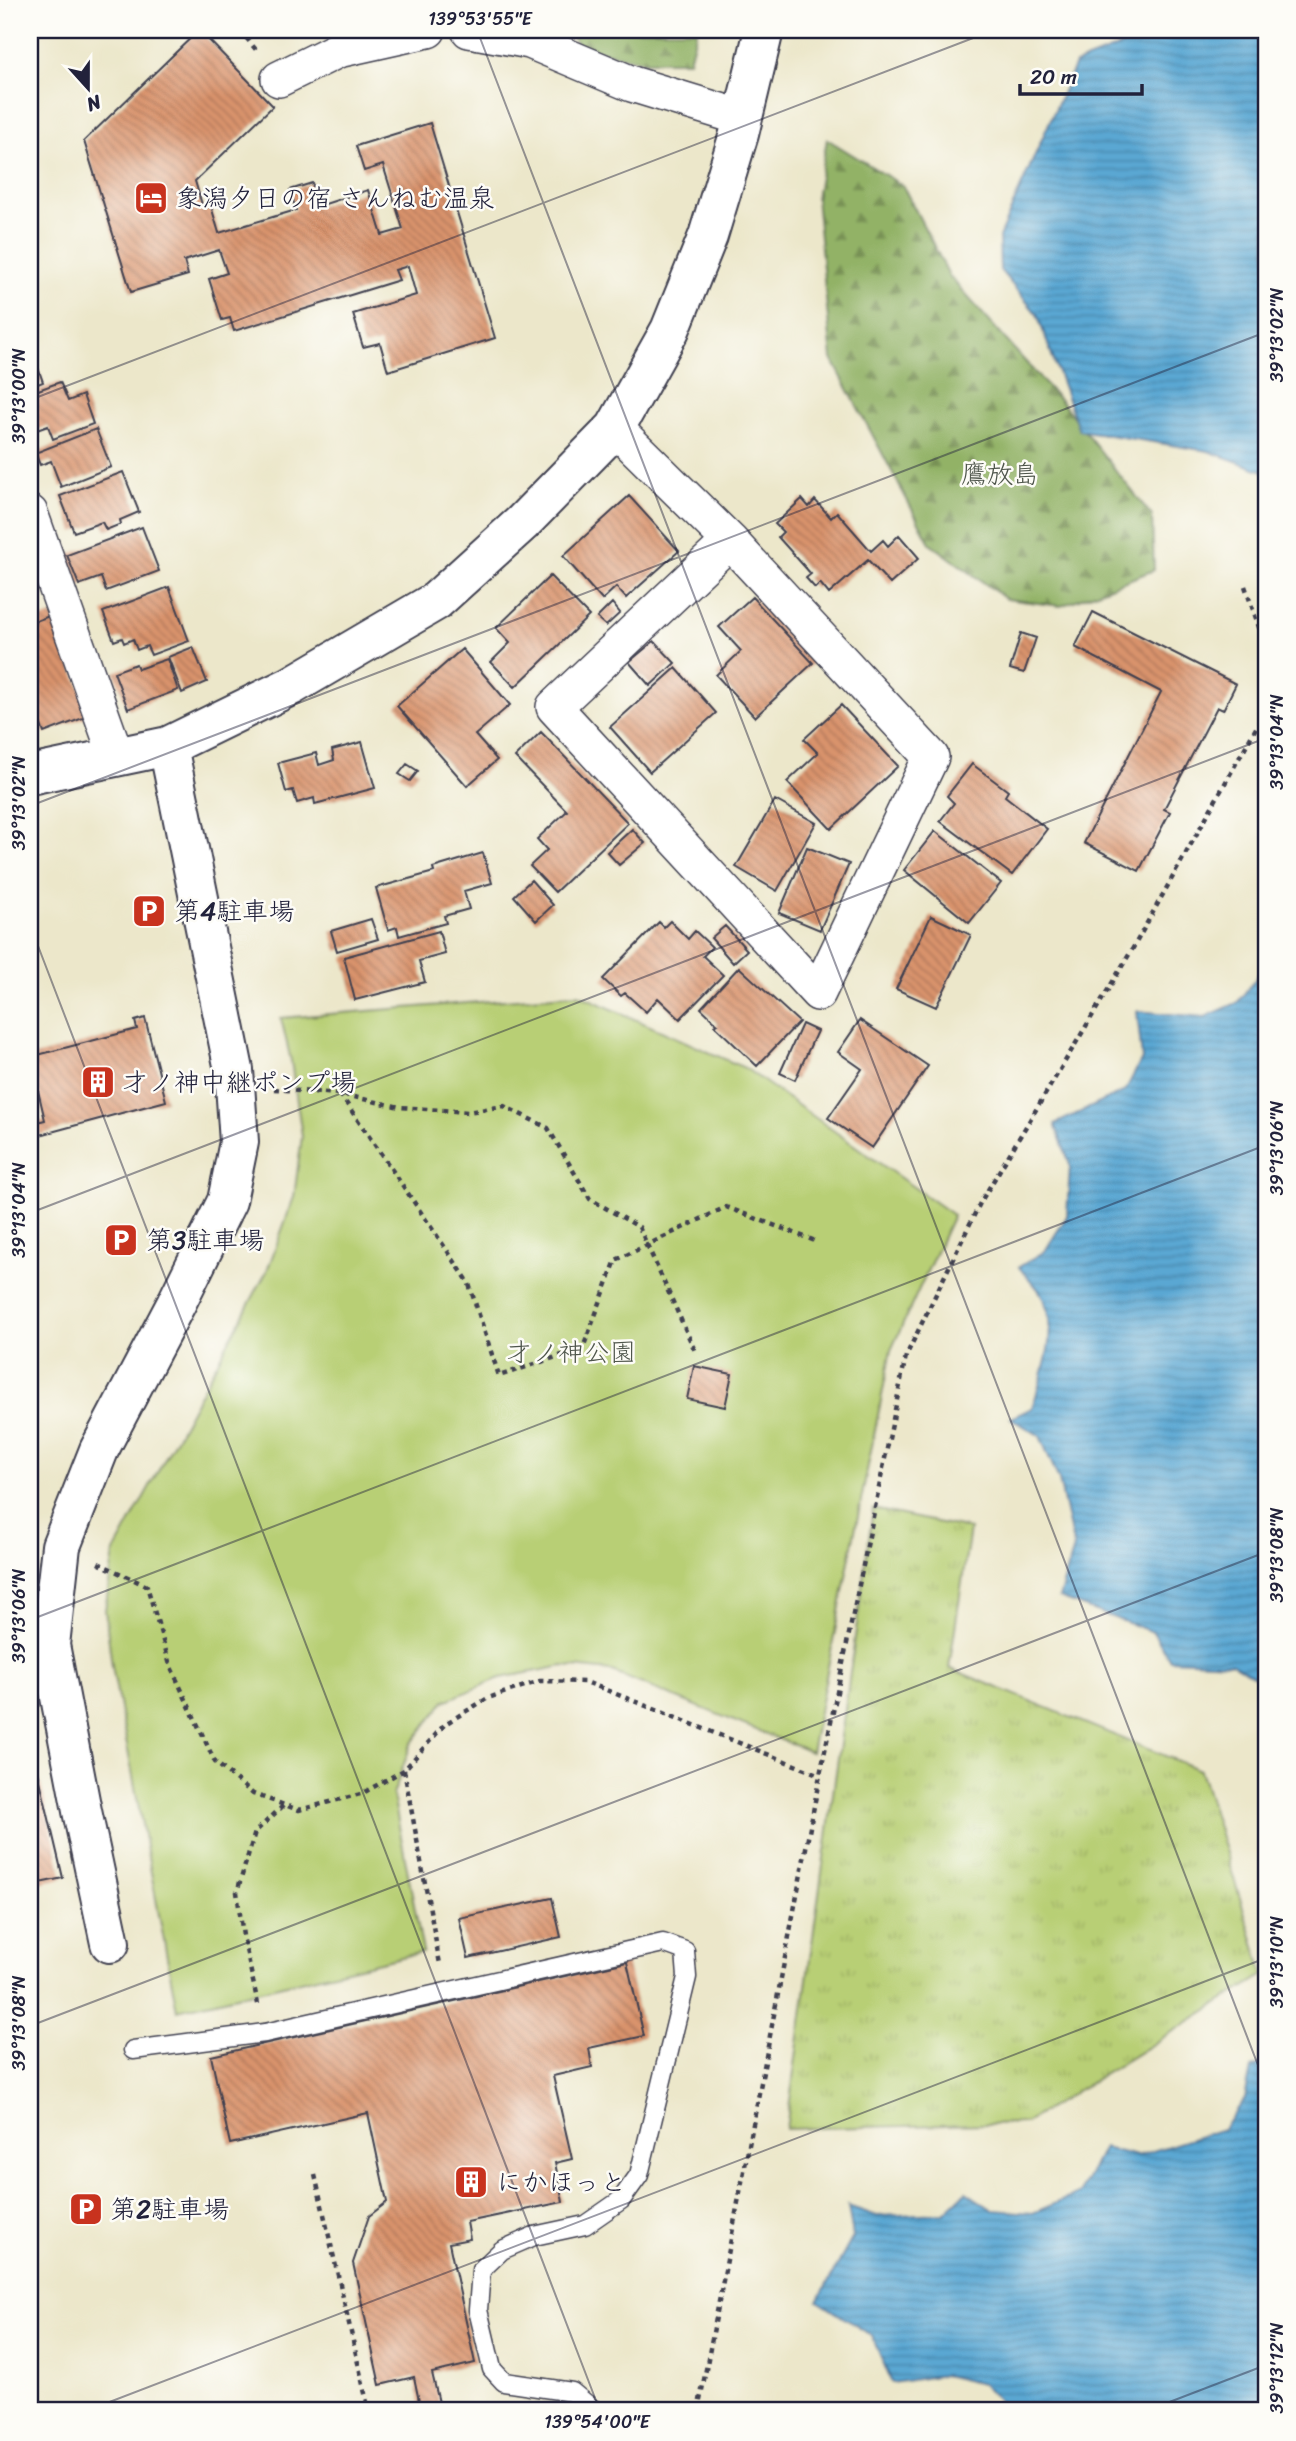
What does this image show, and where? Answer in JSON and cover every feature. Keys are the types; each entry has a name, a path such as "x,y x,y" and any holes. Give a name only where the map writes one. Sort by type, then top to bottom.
{"street":[{"path":"279,79 338,50 428,30"},
{"path":"470,30 530,41 632,84 743,118"},
{"path":"30,775 168,746 291,686 436,601 522,523 614,428 670,330 708,236 743,118 764,30"},
{"path":"614,428 730,541 931,757 818,993 554,707 730,541"},
{"path":"30,513 117,758"},
{"path":"110,1943 50,1645 61,1546 99,1450 227,1200 239,1142 234,1070 168,746"}],"lane":[{"path":"133,2050 265,2033 663,1944 685,1951 687,1977 639,2175 621,2200 584,2225 534,2236 502,2250 481,2270 478,2309 492,2369 504,2382 572,2392 595,2411"}],"path":[{"path":"1245,586 1266,649"},
{"path":"698,2411 820,1775 906,1356 980,1203 1133,948 1266,710"},
{"path":"235,1086 340,1094 400,1107 468,1112 503,1106 548,1128 590,1199 639,1227 696,1353"},
{"path":"340,1094 468,1281 499,1376 583,1348 616,1260 726,1207 818,1242"},
{"path":"61,1546 147,1586 170,1665 215,1762 253,1794 299,1810 361,1794 404,1770 445,1724 488,1698 540,1681 586,1682 820,1775"},
{"path":"404,1770 445,1992"},
{"path":"265,2033 243,1936 237,1892 255,1832 284,1805"},
{"path":"315,2175 369,2411"}],"green space":[{"path":"567,30 697,30 689,61 643,61 579,46"},
{"name":"鷹放島","path":"827,139 903,186 950,277 1063,404 1152,516 1154,570 1061,606 1006,599 930,543 832,359 816,198"},
{"name":"才ノ神公園","path":"578,994 745,1068 953,1215 891,1350 811,1752 610,1671 564,1666 500,1678 445,1701 411,1744 393,1795 423,1952 177,2010 112,1666 105,1610 114,1552 267,1271 294,1197 302,1136 291,1061 281,1018"},
{"path":"873,1509 970,1529 949,1668 1200,1770 1264,1975 1025,2123 786,2129"}],"water":[{"path":"1161,30 1266,30 1266,472 1208,451 1079,430 1037,314 1000,270 999,237 1075,64"},
{"path":"1266,965 1266,1683 1232,1663 1170,1660 1153,1632 1059,1598 1074,1548 1059,1480 1040,1436 1011,1418 1032,1408 1048,1350 1050,1335 1046,1306 1040,1292 1019,1267 1045,1251 1067,1216 1070,1165 1055,1124 1125,1091 1142,1059 1137,1011 1205,1017 1237,1003"},
{"path":"1266,2063 1266,2411 1008,2411 982,2384 943,2375 892,2383 872,2336 818,2301 853,2237 848,2206 877,2216 944,2213 966,2192 993,2210 1033,2213 1080,2193 1103,2148 1137,2156 1223,2129 1245,2099 1251,2068"}],"building":[{"name":"象潟夕日の宿 さんねむ温泉","path":"199,30 273,106 195,181 203,208 211,206 219,233 296,210 290,190 312,183 319,206 368,190 382,235 403,229 383,165 364,171 356,146 430,123 495,338 388,371 380,343 363,347 353,314 416,295 408,266 395,270 399,280 234,331 230,318 222,320 209,279 227,273 219,250 184,261 188,275 131,292 84,141"},
{"path":"34,357 43,382 30,387 30,358"},
{"path":"60,382 68,401 83,395 93,424 53,439 48,426 34,431 30,421 30,393"},
{"path":"96,429 111,467 61,487 51,461 40,465 35,453"},
{"path":"123,472 139,512 106,530 102,522 74,532 60,496"},
{"path":"629,496 679,551 626,598 616,587 602,600 563,556"},
{"path":"802,499 809,507 815,500 831,518 837,512 871,551 883,540 888,546 899,535 919,558 890,584 868,560 829,594 820,583 815,588 806,578 811,574 778,537 783,532 775,524"},
{"path":"142,527 159,571 106,591 101,577 79,585 67,555"},
{"path":"550,576 589,616 515,687 491,662 510,643 496,628"},
{"path":"169,587 189,641 151,655 147,646 137,650 133,639 124,643 122,638 114,641 103,612"},
{"path":"752,597 813,663 755,717 716,675 741,651 719,627"},
{"path":"612,603 620,613 606,626 597,618"},
{"path":"1093,612 1236,684 1223,710 1217,707 1164,809 1170,812 1139,871 1084,843 1161,692 1075,647"},
{"path":"52,615 91,715 44,733 30,696 30,623"},
{"path":"1021,633 1036,638 1024,673 1010,669"},
{"path":"654,641 675,663 650,686 629,662"},
{"path":"193,647 207,682 182,693 168,657"},
{"path":"462,649 510,705 475,735 497,760 467,786 397,706"},
{"path":"167,659 178,690 128,709 114,672 136,664 138,669"},
{"path":"676,668 716,713 650,772 610,727"},
{"path":"841,705 898,766 831,829 787,782 818,753 804,739"},
{"path":"541,732 628,823 555,892 530,866 547,850 537,839 567,811 515,757"},
{"path":"362,742 375,788 315,804 314,798 297,803 293,790 286,792 278,763 316,753 319,765 334,760 332,750"},
{"path":"407,764 418,771 410,781 399,774"},
{"path":"972,764 1008,791 1005,796 1047,829 1012,875 940,821 954,803 947,796"},
{"path":"775,800 816,823 777,891 736,867"},
{"path":"632,829 645,843 619,865 607,852"},
{"path":"935,831 1001,883 969,923 904,870"},
{"path":"807,847 849,864 820,930 779,913"},
{"path":"483,853 492,883 464,891 469,909 444,916 446,923 399,936 397,927 388,930 376,888 434,872 433,868"},
{"path":"531,880 553,905 536,921 514,896"},
{"path":"931,916 971,935 936,1007 896,989"},
{"path":"371,919 378,939 337,951 331,931"},
{"path":"670,921 688,939 695,931 712,947 703,956 723,975 680,1019 658,998 646,1012 625,993 621,996 603,979 659,922 664,927"},
{"path":"725,926 747,950 733,963 711,938"},
{"path":"439,931 445,954 419,961 425,982 355,1000 344,957"},
{"path":"739,967 799,1022 757,1066 715,1026 718,1024 701,1008"},
{"name":"才ノ神中継ポンプ場","path":"145,1018 166,1101 40,1135 37,1122 45,1120 30,1057 137,1029 135,1021"},
{"path":"860,1020 928,1066 872,1148 828,1118 862,1069 838,1052"},
{"path":"802,1024 817,1031 795,1080 780,1073"},
{"path":"694,1366 732,1374 725,1407 687,1399"},
{"path":"30,1738 63,1878 30,1885"},
{"path":"552,1898 561,1937 468,1958 459,1918"},
{"name":"にかほっと","path":"627,1962 644,2036 589,2048 592,2067 553,2076 572,2159 555,2163 563,2202 467,2222 470,2239 449,2243 475,2363 432,2373 441,2411 401,2411 420,2406 414,2377 380,2385 353,2263 369,2216 387,2202 368,2113 230,2144 211,2056"}],"place":[{"name":"象潟夕日の宿 さんねむ温泉","path":"151,198"},
{"name":"第4駐車場","path":"149,911"},
{"name":"才ノ神中継ポンプ場","path":"98,1082"},
{"name":"第3駐車場","path":"121,1240"},
{"name":"にかほっと","path":"471,2182"},
{"name":"第2駐車場","path":"86,2209"}]}
